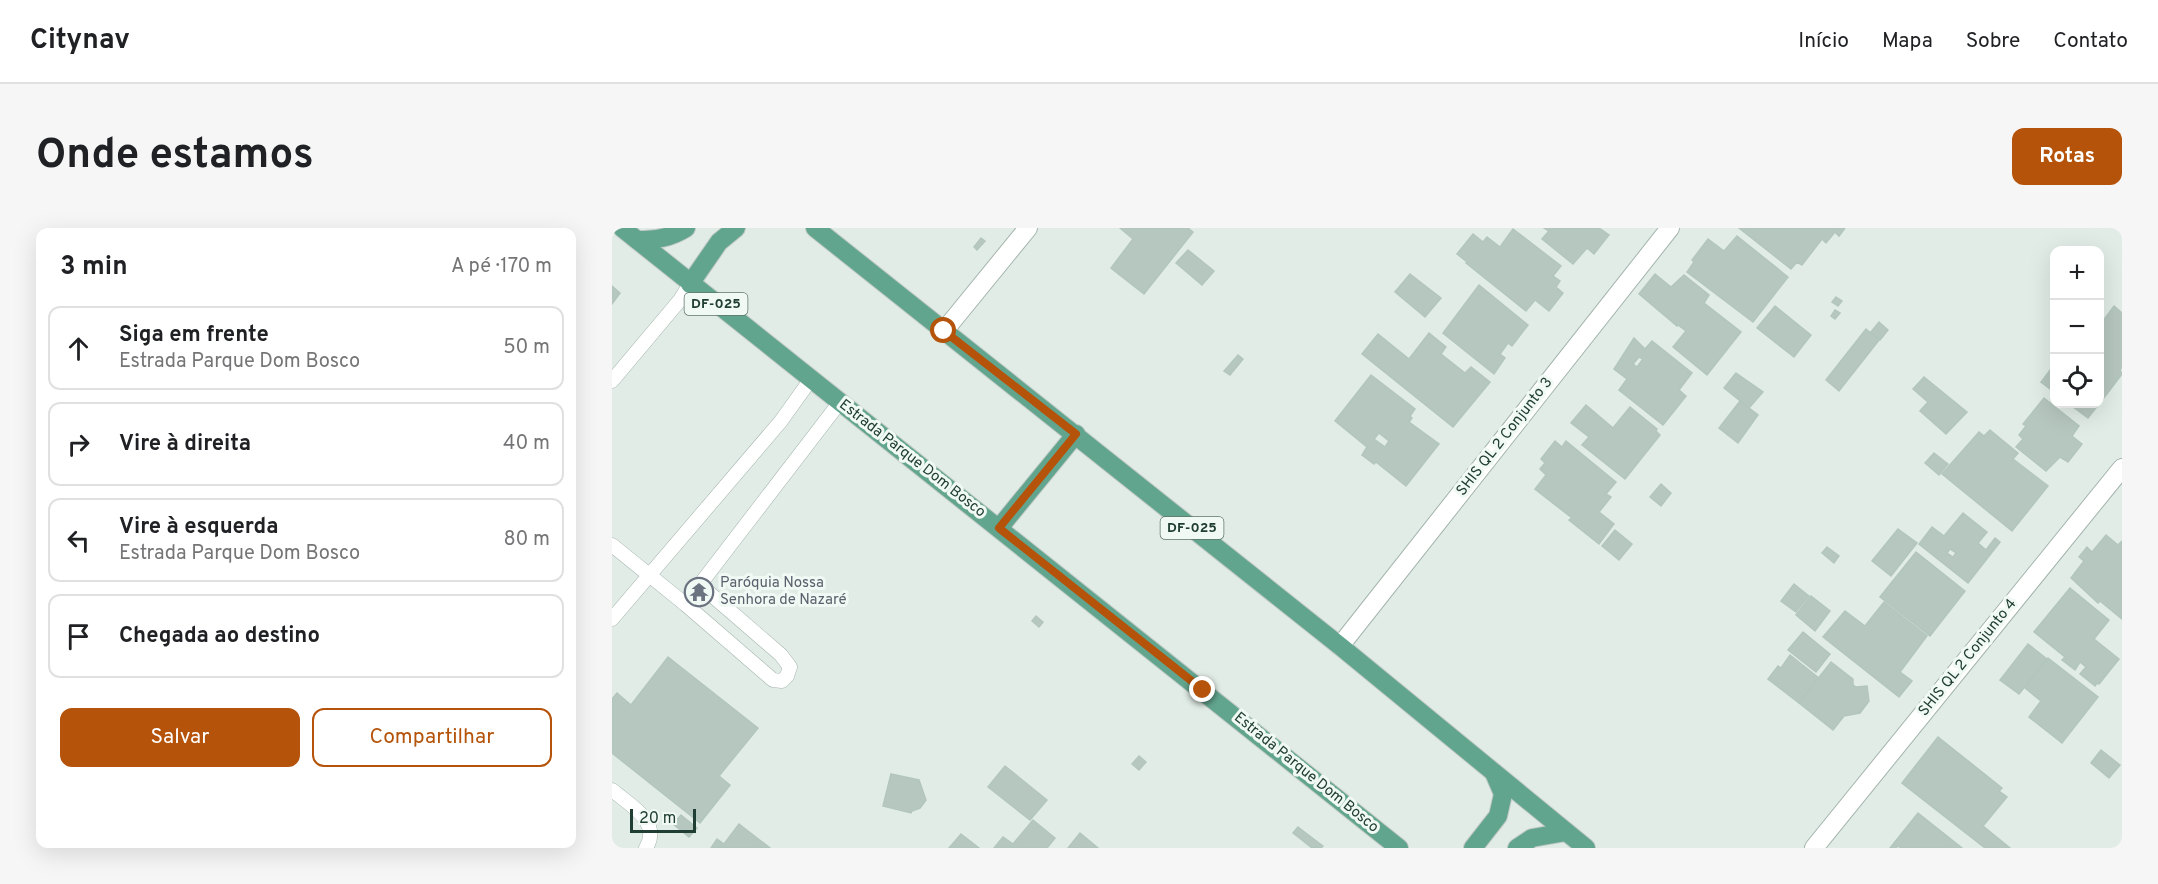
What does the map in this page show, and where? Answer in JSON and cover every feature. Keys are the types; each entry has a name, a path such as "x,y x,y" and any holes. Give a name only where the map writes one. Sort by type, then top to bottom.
{"main road":[{"name":"Estrada Parque Dom Bosco","path":"622,228 1399,848"},
{"path":"637,240 658,240 675,235 686,228"},
{"path":"690,284 719,242 736,228"},
{"name":"DF-025","path":"814,228 1340,646 1586,848"},
{"path":"999,528 1076,434"},
{"path":"1473,848 1498,816 1503,794 1493,770"},
{"path":"1517,848 1532,838 1566,832"}],"street":[{"path":"944,331 1028,228"},
{"name":"SHIS QL 2 Conjunto 3","path":"1340,646 1670,228"},
{"name":"SHIS QL 2 Conjunto 4","path":"1814,848 2122,468"}],"lane":[{"path":"612,381 680,300 690,284"},
{"path":"612,619 781,421 811,379"},
{"path":"685,604 840,402"},
{"path":"612,545 773,680 782,681 790,668 787,662 700,585"},
{"path":"612,790 645,817 651,828 651,837 646,848"}],"building":[{"path":"1120,228 1188,228 1193,232 1144,294 1111,268 1133,239"},
{"path":"1544,228 1599,228 1609,235 1594,254 1587,248 1573,264 1542,239 1549,231"},
{"path":"1739,228 1845,228 1839,236 1835,232 1826,243 1822,239 1802,265 1797,262 1791,269"},
{"path":"1513,229 1561,266 1553,276 1560,281 1556,287 1563,293 1549,311 1535,300 1526,311 1457,254 1473,234 1483,242 1487,237 1500,247"},
{"path":"1737,236 1788,277 1753,322 1687,272 1694,262 1692,260 1708,239 1724,251"},
{"path":"981,238 985,241 977,250 974,247"},
{"path":"1188,250 1214,271 1202,285 1176,263"},
{"path":"1410,274 1441,298 1425,317 1395,292"},
{"path":"1655,274 1671,287 1684,275 1709,295 1704,303 1741,332 1707,375 1673,347 1686,331 1639,294"},
{"path":"1479,285 1528,325 1512,346 1508,343 1500,354 1505,358 1494,374 1443,333"},
{"path":"612,286 620,293 612,304"},
{"path":"1836,297 1842,301 1838,306 1832,302"},
{"path":"1775,306 1811,335 1794,357 1757,328"},
{"path":"2114,306 2122,313 2122,367 2120,370 2122,374 2104,398 2104,354 2104,320"},
{"path":"1835,310 1840,313 1835,319 1831,316"},
{"path":"1879,322 1888,330 1880,340 1870,333"},
{"path":"1866,329 1879,340 1839,391 1826,380"},
{"path":"1429,333 1446,347 1441,354 1465,373 1471,367 1490,382 1453,427 1362,354 1378,334 1409,359"},
{"path":"1634,338 1645,349 1652,341 1692,373 1679,390 1686,396 1663,425 1619,390 1627,379 1614,369","holes":["1639,357 1643,359 1637,367 1633,364"]},
{"path":"1238,355 1243,359 1230,375 1224,371"},
{"path":"2050,370 2050,389 2041,382"},
{"path":"1736,373 1763,392 1749,408 1724,388"},
{"path":"1371,375 1415,409 1409,422 1439,444 1406,486 1376,462 1374,464 1362,455 1367,447 1335,421","holes":["1379,433 1389,441 1385,447 1374,439"]},
{"path":"1924,377 1967,412 1946,434 1920,411 1928,402 1913,389"},
{"path":"2044,398 2050,403 2050,408 2056,408 2079,426 2072,436 2082,444 2068,462 2060,457 2046,471 2016,447 2023,439 2019,435 2026,426 2023,424"},
{"path":"1740,401 1758,415 1738,443 1719,428"},
{"path":"1586,405 1613,428 1630,407 1657,429 1660,435 1625,479 1582,445 1589,437 1571,423"},
{"path":"2074,408 2096,408 2088,418"},
{"path":"1990,430 2018,453 2013,459 2048,486 2012,531 1942,474 1979,432 1984,436"},
{"path":"1555,441 1562,447 1566,441 1616,482 1606,494 1611,497 1599,512 1614,524 1599,544 1569,520 1572,518 1535,489 1546,475 1540,469 1545,463 1541,459"},
{"path":"1934,453 1948,464 1939,475 1925,463"},
{"path":"1661,484 1671,493 1661,506 1650,497"},
{"path":"1963,513 1987,532 1978,543 1986,550 1995,538 2000,542 1968,583 1919,544 1932,527 1944,536","holes":["1950,549 1956,553 1953,557 1947,553"]},
{"path":"1898,529 1917,543 1891,576 1872,561"},
{"path":"1615,530 1632,544 1619,560 1602,546"},
{"path":"2106,535 2118,545 2122,541 2122,619 2100,601 2098,603 2071,578 2084,561 2079,557 2087,547 2092,552"},
{"path":"1827,547 1839,556 1834,563 1822,553"},
{"path":"1916,552 1965,591 1930,636 1880,597"},
{"path":"1794,584 1809,596 1796,612 1781,601"},
{"path":"2070,588 2109,620 2094,639 2119,659 2095,686 2080,674 2086,667 2080,662 2075,670 2062,660 2065,657 2034,632"},
{"path":"1811,596 1830,611 1815,631 1796,615"},
{"path":"1884,602 1927,636 1900,672 1912,681 1899,697 1823,637 1845,611 1865,626"},
{"path":"1036,616 1043,622 1039,627 1032,621"},
{"path":"1803,632 1830,654 1816,672 1788,650"},
{"path":"2028,644 2047,659 2019,694 2000,680"},
{"path":"1790,655 1819,678 1799,703 1768,679 1778,666 1781,668"},
{"path":"668,657 758,728 719,776 730,785 700,823 612,753 612,699 617,693 631,705"},
{"path":"2048,658 2098,697 2062,743 2029,717 2041,701 2025,688"},
{"path":"1831,662 1853,679 1853,685 1856,687 1867,686 1869,701 1860,713 1844,716 1833,730 1799,703"},
{"path":"1938,737 2002,788 1999,791 2007,797 1983,826 2010,848 1985,848 1902,783"},
{"path":"2101,750 2120,765 2109,778 2091,763"},
{"path":"1139,756 1146,762 1139,770 1132,764"},
{"path":"1005,766 1047,800 1030,820 988,787"},
{"path":"891,774 919,780 926,800 920,808 911,813 883,806"},
{"path":"1918,813 1962,848 1901,848 1898,846 1890,848"},
{"path":"681,815 697,828 689,837 673,824"},
{"path":"1033,820 1055,838 1047,848 994,848 1003,837 1013,844"},
{"path":"739,824 770,848 711,848 717,839 724,844"},
{"path":"1298,827 1323,846 1312,848 1293,833"},
{"path":"1080,833 1098,848 1068,848"},
{"path":"961,834 979,848 949,848"}],"place":[{"name":"Paróquia Nossa Senhora de Nazaré","path":"699,592"}],"route":[{"path":"944,331 1076,434 999,528 1203,690"}]}
